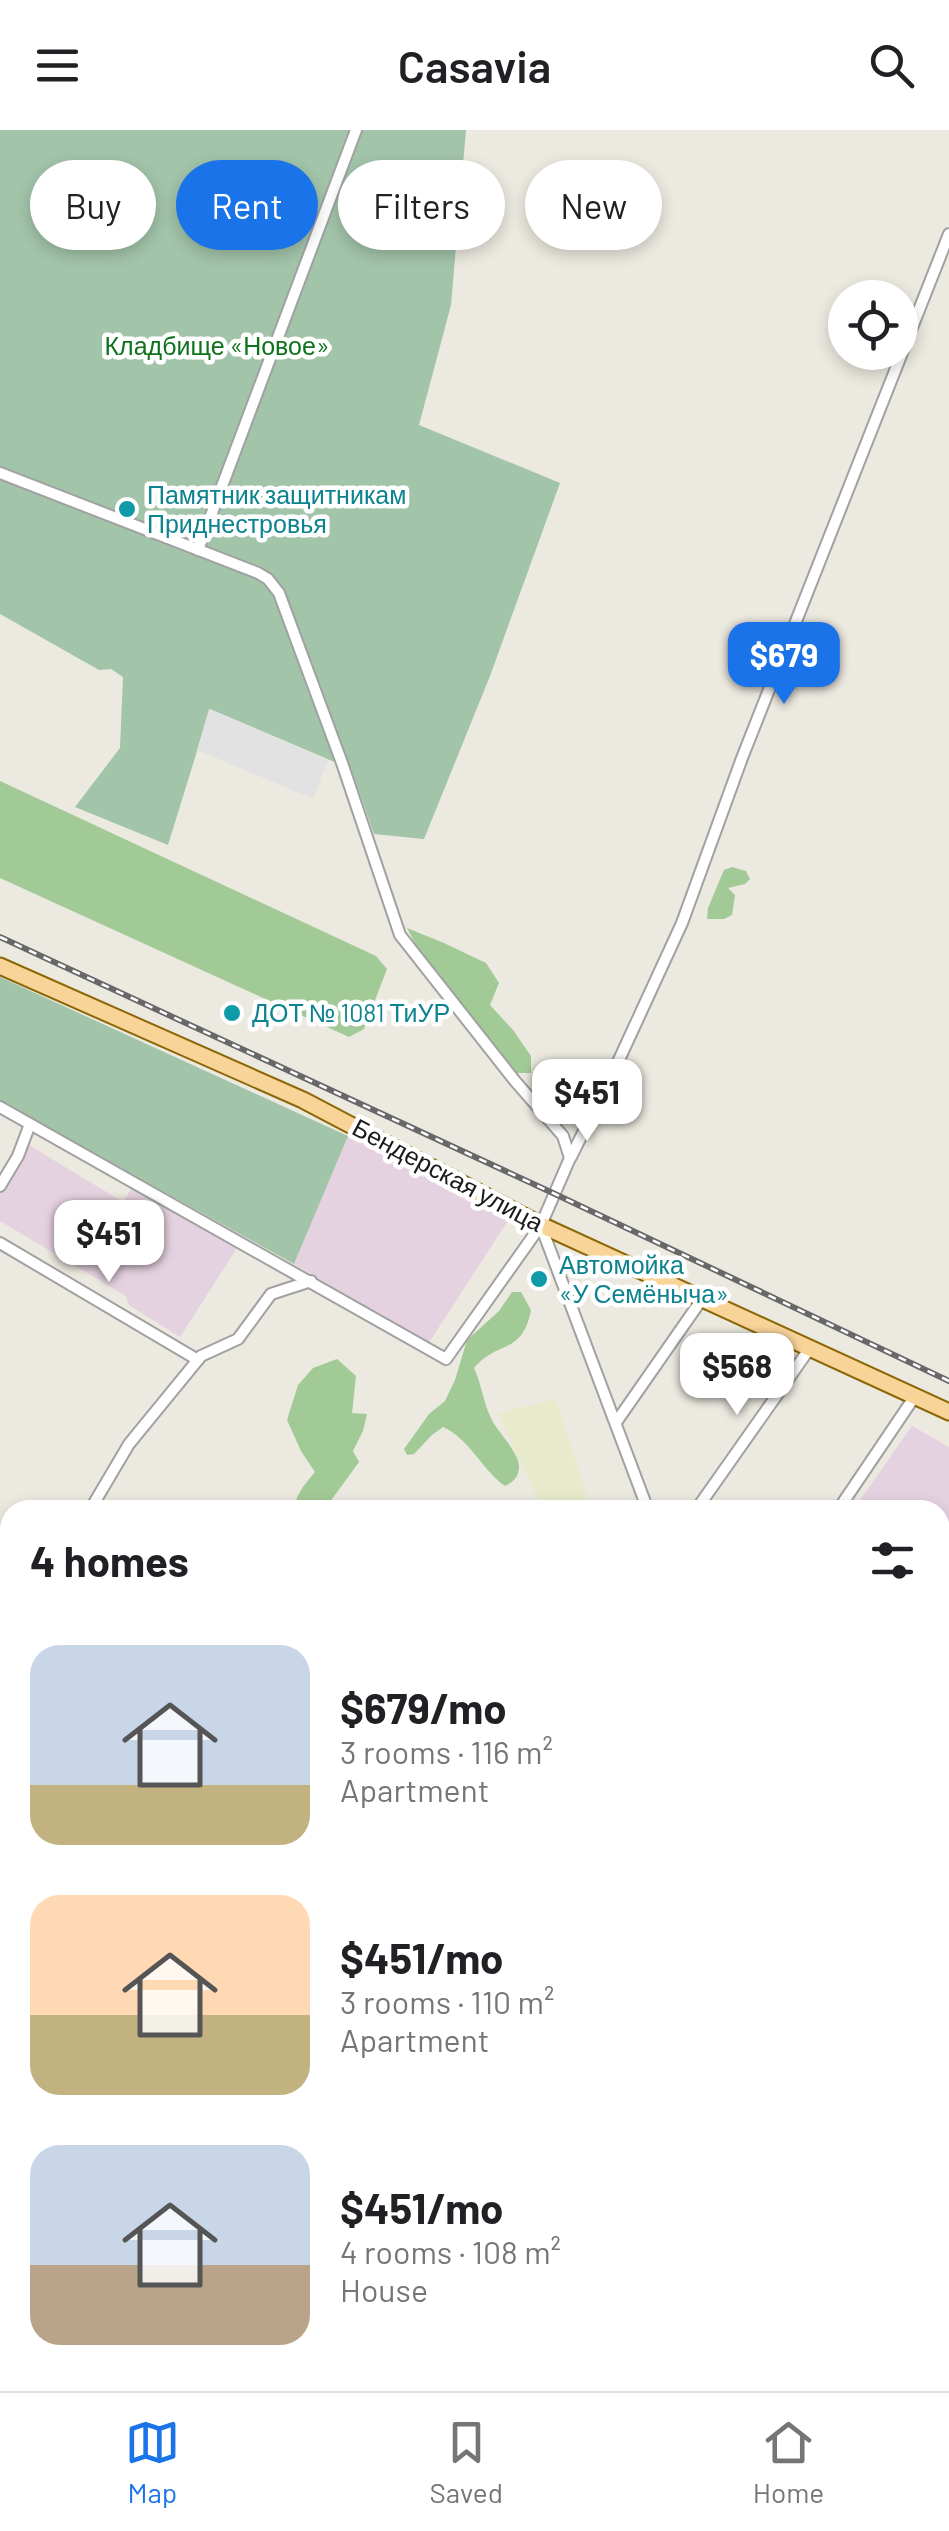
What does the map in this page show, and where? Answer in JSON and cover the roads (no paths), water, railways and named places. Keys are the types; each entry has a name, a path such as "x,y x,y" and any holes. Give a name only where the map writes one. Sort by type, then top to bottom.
{"main road":[{"name":"Бендерская улица","path":"0,966 303,1100 541,1224 949,1412"}],"street":[{"path":"198,550 356,130"},
{"path":"0,1107 446,1359 541,1224 682,923 742,758 949,234"},
{"path":"0,474 258,573 280,592 400,936 563,1136 570,1158"},
{"path":"0,1186 18,1156 30,1124"},
{"path":"541,1224 644,1500"},
{"path":"0,1242 198,1360"},
{"path":"96,1500 129,1444 201,1356 238,1340 271,1294 310,1280"},
{"path":"616,1421 702,1299"},
{"path":"703,1500 810,1348"},
{"path":"845,1500 915,1396"}],"railway":[{"path":"0,937 949,1381"}],"place":[{"name":"Памятник защитникам Приднестровья","path":"127,509"},
{"name":"ДОТ № 1081 ТиУР","path":"232,1013"},
{"name":"Автомойка «У Семёныча»","path":"539,1279"}],"park label":[{"name":"Кладбище «Новое»","path":"217,346"}]}
